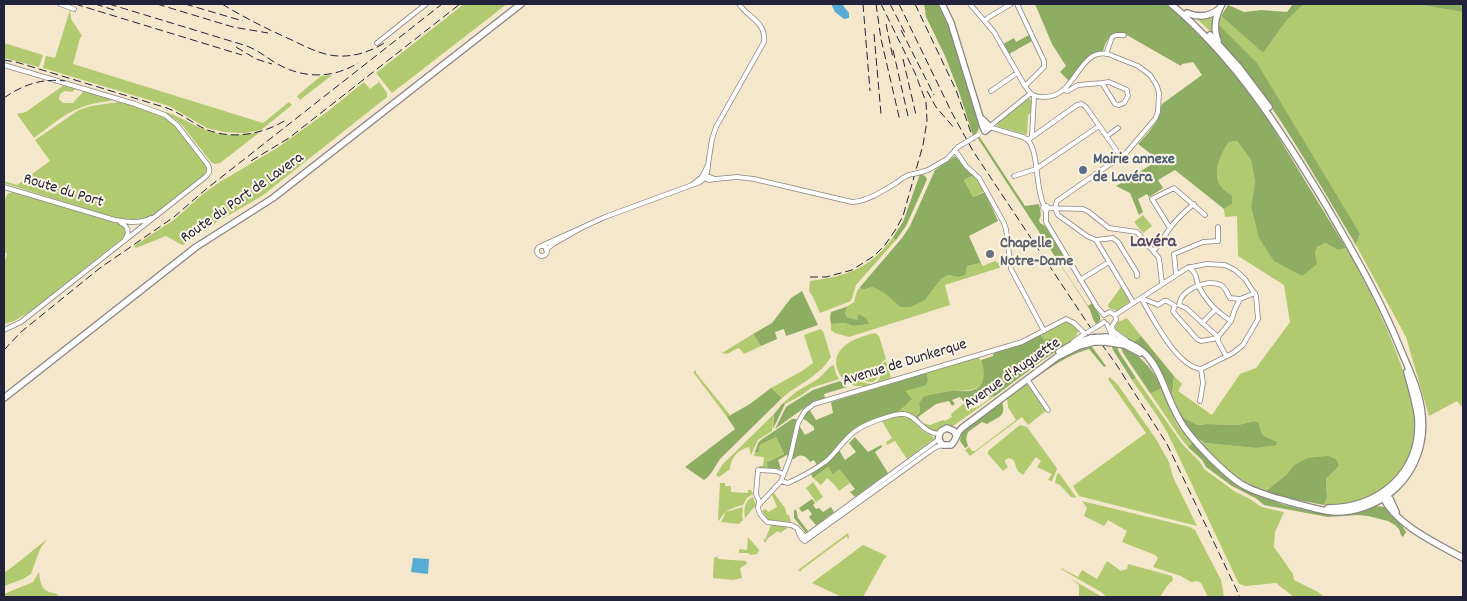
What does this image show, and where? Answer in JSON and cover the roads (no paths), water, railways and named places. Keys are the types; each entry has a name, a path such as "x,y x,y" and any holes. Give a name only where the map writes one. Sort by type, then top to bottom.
{"main road":[{"name":"Route du Port de Lavera","path":"4,398 196,247 273,198 521,4"},
{"path":"942,4 951,23 980,115 986,128"},
{"path":"1171,4 1207,36 1230,62 1252,90 1293,150"},
{"path":"1109,338 1130,343 1143,352 1162,379 1182,425 1220,466 1247,487 1328,512 1347,512 1370,505 1398,486 1416,460 1421,444 1423,425 1419,398 1386,314 1366,274 1279,123 1259,92 1219,43 1177,4"},
{"path":"1219,43 1215,27 1220,6"},
{"path":"1187,13 1202,17 1212,14 1220,6"},
{"name":"Avenue d'Auguette","path":"954,433 1027,379 1065,353 1079,346 1090,336"},
{"name":"Avenue d'Auguette","path":"954,433 1048,359 1090,336 1109,338 1134,349 1153,364"},
{"path":"1301,505 1329,508 1351,507 1384,496 1404,471 1416,444 1418,428 1417,412 1403,355"},
{"path":"945,428 954,433 954,442 951,445 941,439 945,428"},
{"path":"1391,506 1398,486"},
{"path":"1384,496 1398,516 1410,527 1463,558"},
{"path":"1370,505 1391,506"}],"street":[{"path":"60,4 74,9"},
{"path":"377,42 426,4"},
{"path":"581,228 546,250 545,255 538,255 537,249 541,246 605,217 692,185 705,177 716,127 764,42 761,26 739,4"},
{"path":"970,4 994,32 1032,95 1032,136"},
{"path":"985,21 1011,4"},
{"path":"1017,4 1044,62 1044,67 1025,86"},
{"path":"1106,54 1112,37 1124,35"},
{"path":"705,177 711,180 737,177 754,179 852,202 864,200 898,182 905,176 928,170 947,159 956,148 978,135 1032,95 1049,97 1064,90 1089,59 1094,55 1106,54 1144,70 1152,78 1159,93 1158,112 1155,119 1126,153 1057,201 1055,208 1058,214 1087,236 1096,240 1113,238 1118,242 1137,276"},
{"path":"4,65 149,109 171,119 210,168 210,172 204,178 21,322 4,329"},
{"path":"991,91 1017,73"},
{"path":"1064,90 1068,91 1078,85 1102,82 1109,82 1127,90 1128,96 1124,103 1119,106 1115,104 1102,82"},
{"path":"1028,140 1079,104 1085,105 1121,157"},
{"path":"1014,176 1036,169 1099,126"},
{"path":"986,128 1023,137 1028,140 1033,149 1040,196 1046,208 1046,222 1099,311 1104,315 1109,338"},
{"path":"1107,136 1118,128"},
{"path":"956,148 966,166 979,178 1004,223 1013,274 1044,330"},
{"name":"Route du Port","path":"4,187 126,222 146,220 161,212"},
{"path":"1170,228 1152,199 1174,188 1205,214"},
{"path":"1153,250 1158,247 1180,216 1194,204"},
{"path":"1046,208 1086,210 1107,227 1137,232 1159,258 1162,283"},
{"path":"114,220 125,225 127,229 127,237 121,243"},
{"path":"1176,274 1174,254 1203,242 1218,241 1218,227"},
{"path":"1113,238 1116,230"},
{"path":"1096,240 1133,302"},
{"path":"541,246 546,250"},
{"path":"1080,280 1109,262"},
{"path":"1115,315 1176,274 1189,267 1206,264 1225,265 1245,279 1255,293 1258,319 1243,345 1233,353 1201,369 1195,368 1188,365 1172,348 1141,298"},
{"path":"1189,267 1196,274 1198,286 1215,310 1231,321"},
{"path":"1240,299 1234,309 1231,321 1218,338 1201,341 1197,340 1173,310 1186,293 1198,286 1220,285 1225,288 1230,298 1240,299 1255,293"},
{"path":"1141,298 1156,304 1167,301 1186,308 1218,338 1218,342 1226,356"},
{"path":"1202,323 1215,310"},
{"path":"1104,315 1110,312 1115,315"},
{"path":"1109,338 1112,326 1116,320 1115,315"},
{"name":"Avenue de Dunkerque","path":"781,481 790,458 800,419 805,411 814,404 1022,342 1066,320 1072,321 1080,328"},
{"path":"1067,347 1080,337 1090,336 1098,326 1105,323 1113,324"},
{"path":"1080,328 1090,336"},
{"path":"1080,328 1080,337"},
{"path":"1200,401 1203,383 1201,369"},
{"path":"1027,379 1048,410"},
{"path":"758,506 781,481 788,483 809,473 826,461 844,441 864,425 896,414 903,414 914,418 926,431 941,439 804,539 797,528 791,525 767,522 760,514 758,506 759,501 757,496 758,470 776,471 783,474"},
{"path":"757,496 765,499"}],"water":[{"path":"831,4 842,4 849,13 849,18 844,19 835,12"},
{"path":"413,558 429,559 428,574 411,572"}],"railway":[{"path":"75,4 242,55"},
{"path":"95,4 114,10"},
{"path":"109,4 247,46 284,67 305,74 316,75 337,72 358,63"},
{"path":"157,4 233,27 268,33"},
{"path":"185,4 243,21"},
{"path":"222,4 266,28 310,49 326,54 338,56 357,54 369,51 386,42"},
{"path":"4,350 21,332 100,268 174,217 205,190 442,4"},
{"path":"251,161 289,138 460,4"},
{"path":"863,4 870,91"},
{"path":"876,4 881,39 900,121"},
{"path":"810,277 826,277 852,270 874,256 885,245 903,216 923,145 927,121 926,102 915,73 881,4"},
{"path":"890,4 906,35"},
{"path":"899,4 952,113 973,151 1116,364 1167,444 1240,597"},
{"path":"915,4 956,90 974,141"},
{"path":"886,24 893,58"},
{"path":"901,30 934,95"},
{"path":"874,34 881,114"},
{"path":"236,47 256,59 272,64"},
{"path":"893,50 908,116"},
{"path":"903,59 916,115"},
{"path":"4,60 167,108 201,127 222,134 233,135 256,132 286,120"},
{"path":"4,98 18,89 40,82 65,81"},
{"path":"927,91 936,107 955,129"}],"place":[{"name":"Mairie annexe de Lavéra","path":"1083,170"},
{"name":"Chapelle Notre-Dame","path":"990,254"}],"district":[{"name":"Lavéra","path":"1153,244"}]}
